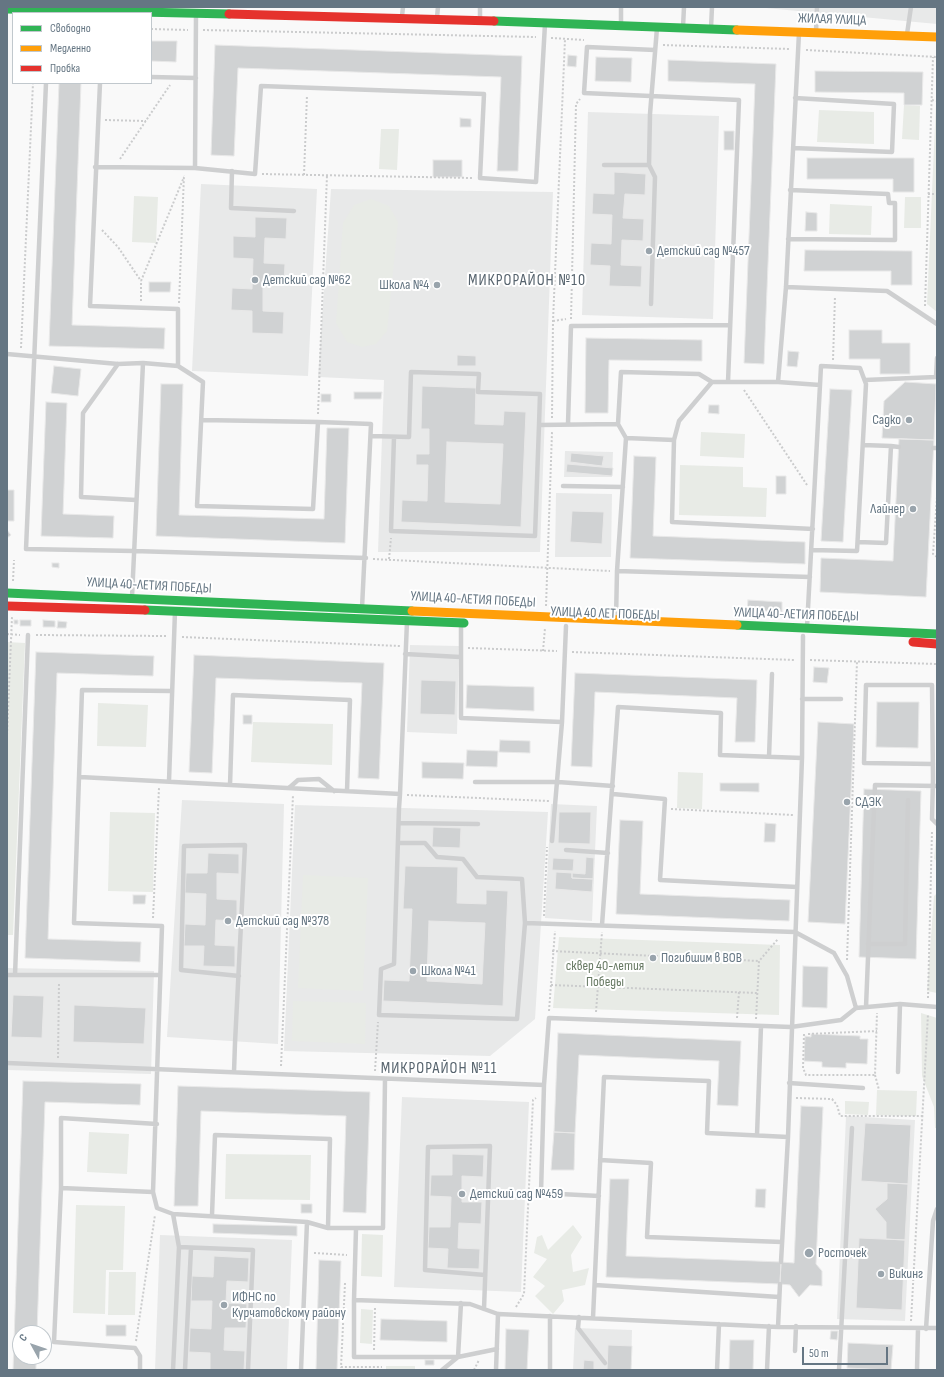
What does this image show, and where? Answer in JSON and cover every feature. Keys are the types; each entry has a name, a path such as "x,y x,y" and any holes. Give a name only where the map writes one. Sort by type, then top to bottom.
{"street":[{"name":"ЖИЛАЯ УЛИЦА","path":"7,9 48,11 197,9 620,27 937,37"},
{"name":"УЛИЦА 40-ЛЕТИЯ ПОБЕДЫ","path":"10,593 362,609 566,622 616,621 805,633 937,644"},
{"path":"175,601 175,610"},
{"name":"УЛИЦА 40-ЛЕТИЯ ПОБЕДЫ","path":"10,606 175,610 407,621"},
{"path":"361,619 362,609"},
{"name":"УЛИЦА 40 ЛЕТ ПОБЕДЫ","path":"407,621 462,623 545,621"},
{"name":"УЛИЦА 40 ЛЕТ ПОБЕДЫ","path":"566,622 805,633"},
{"name":"УЛИЦА 40-ЛЕТИЯ ПОБЕДЫ","path":"805,633 937,634"}],"lane":[{"path":"402,7 402,18"},
{"path":"437,19 438,7"},
{"path":"480,7 480,21"},
{"path":"620,27 621,7"},
{"path":"683,29 684,7"},
{"path":"711,30 712,7"},
{"path":"816,34 817,7"},
{"path":"906,36 911,7"},
{"path":"195,168 196,78 194,30 197,9"},
{"path":"95,167 195,168 255,174 261,86 484,94 480,178 536,182 545,24"},
{"path":"651,304 655,177 648,165 650,114 657,28"},
{"path":"778,382 786,286 799,33"},
{"path":"655,50 586,47 584,93 739,100 728,382"},
{"path":"152,77 196,78"},
{"path":"46,84 26,549 134,550 366,558"},
{"path":"100,84 95,167 90,306 178,309 178,366"},
{"path":"792,148 892,152 894,104 795,98"},
{"path":"604,165 648,165"},
{"path":"232,172 231,208 294,211"},
{"path":"788,239 895,240 895,203 889,203 888,194 790,190"},
{"path":"786,286 887,291 937,324"},
{"path":"568,424 571,326 730,325"},
{"path":"7,354 118,364 178,366 203,382 197,506 313,509 318,422"},
{"path":"865,380 936,377 937,358"},
{"path":"118,364 83,413 81,497 136,500"},
{"path":"132,599 143,364"},
{"path":"781,1262 788,1137 800,816 802,758 802,660 812,550 821,366 860,368 866,384 857,551 812,550"},
{"path":"371,436 409,437 411,372 479,374 478,392 540,394 535,536 391,531 394,437"},
{"path":"616,621 617,571 626,438 618,424 621,372 699,374 712,382 778,382 820,385"},
{"path":"712,382 680,421 674,440 672,522 813,529"},
{"path":"202,420 372,424 366,558 362,609"},
{"path":"538,425 618,424"},
{"path":"626,438 674,440"},
{"path":"863,445 899,447"},
{"path":"858,542 886,543 891,446"},
{"path":"563,486 623,487"},
{"path":"617,571 810,577"},
{"path":"169,781 175,610"},
{"path":"398,843 425,843 437,857 463,859 477,877 522,879 525,923 517,1019 379,1015 381,969 394,964 398,843 405,654 407,621"},
{"path":"552,841 562,722 566,622"},
{"path":"462,623 460,657 461,718 562,722"},
{"path":"15,975 28,635"},
{"path":"405,654 460,657"},
{"path":"769,757 772,674"},
{"path":"932,764 864,763 866,685 932,685 932,764 935,786 932,819 937,824"},
{"path":"171,691 82,690 74,923 162,926 157,1124 153,1192 157,1208 174,1214 307,1222 328,1228 383,1228 385,1079"},
{"path":"230,785 233,695 350,700 347,791"},
{"path":"802,699 841,699"},
{"path":"602,925 613,794 618,707 721,713 720,755 802,758"},
{"path":"80,777 400,794"},
{"path":"291,788 298,780 319,779 334,791"},
{"path":"474,782 558,782 613,786"},
{"path":"866,1007 875,785 935,786"},
{"path":"613,794 665,799 660,880 797,887"},
{"path":"868,944 905,944 908,800"},
{"path":"399,823 478,824"},
{"path":"234,1072 239,976 245,845 184,846 181,970 239,976"},
{"path":"566,850 608,853"},
{"path":"525,923 795,932 834,953 847,976 856,1008"},
{"path":"7,975 160,975"},
{"path":"898,1072 900,1004"},
{"path":"598,1196 541,1193 544,1085 549,1018 792,1027 841,1020 856,1008 900,1004 937,1007"},
{"path":"758,1135 761,1026"},
{"path":"7,1063 281,1073 375,1079 544,1085"},
{"path":"593,1318 604,1077 709,1081 707,1133 788,1137"},
{"path":"789,1083 863,1088"},
{"path":"140,1370 140,1356 135,1348 54,1342 61,1188 61,1118 157,1124"},
{"path":"839,1370 852,1128"},
{"path":"212,1216 216,1135 330,1139 328,1228"},
{"path":"484,1309 490,1146 428,1147 425,1270 485,1274"},
{"path":"600,1160 651,1163 647,1237 782,1242"},
{"path":"61,1188 153,1192"},
{"path":"926,1329 933,1221 937,1209"},
{"path":"174,1214 179,1247 174,1370"},
{"path":"301,1370 307,1222"},
{"path":"356,1229 354,1357 458,1357 497,1349"},
{"path":"179,1247 253,1250 248,1370"},
{"path":"185,1370 191,1248"},
{"path":"778,1327 780,1284"},
{"path":"594,1285 779,1297"},
{"path":"354,1300 470,1304 498,1314 778,1327 841,1326 910,1329 937,1328"},
{"path":"442,1370 458,1357 461,1304"},
{"path":"496,1370 498,1314"},
{"path":"550,1316 550,1370"},
{"path":"579,1317 578,1328 605,1363"},
{"path":"717,1370 719,1324"},
{"path":"767,1370 769,1326"},
{"path":"795,1351 796,1326"},
{"path":"917,1370 918,1329"}],"path":[{"path":"543,651 552,424 553,321 565,39"},
{"path":"924,316 933,57"},
{"path":"115,167 175,78"},
{"path":"21,355 33,84"},
{"path":"304,175 307,88"},
{"path":"553,321 571,319 576,104 584,93"},
{"path":"932,100 937,101"},
{"path":"98,120 146,121"},
{"path":"178,309 185,168"},
{"path":"255,174 480,178"},
{"path":"318,422 327,175"},
{"path":"141,308 141,281 184,176"},
{"path":"928,194 937,194"},
{"path":"93,222 118,247 141,281"},
{"path":"832,367 836,289"},
{"path":"739,382 814,496"},
{"path":"937,497 933,554 937,557"},
{"path":"389,559 391,531"},
{"path":"366,558 617,571"},
{"path":"10,593 14,560"},
{"path":"7,735 11,634 10,606"},
{"path":"7,634 173,636 406,646"},
{"path":"461,648 937,664"},
{"path":"847,976 857,662"},
{"path":"153,926 159,781"},
{"path":"281,1073 291,788"},
{"path":"400,794 556,801"},
{"path":"549,808 550,801"},
{"path":"664,809 800,816"},
{"path":"910,1329 928,1006 932,819"},
{"path":"543,923 547,847"},
{"path":"549,1018 556,924"},
{"path":"596,1020 602,925"},
{"path":"755,1026 759,961 784,932"},
{"path":"553,951 759,961"},
{"path":"57,1065 60,975"},
{"path":"551,985 757,993"},
{"path":"737,1025 739,992"},
{"path":"878,1006 875,1075 879,1090"},
{"path":"375,1079 379,1015"},
{"path":"875,1075 806,1075 802,1068 804,1034 877,1031"},
{"path":"511,1314 524,1294 532,1100 544,1093"},
{"path":"789,1098 832,1099 837,1105 840,1116 923,1116"},
{"path":"135,1348 157,1208"},
{"path":"306,1253 356,1256"},
{"path":"374,1357 375,1300"}],"shaded area":[{"path":"755,7 937,7 937,24"},
{"name":"Детский сад №457","path":"588,112 719,116 713,319 582,315"},
{"name":"Детский сад №62","path":"201,184 317,189 308,376 192,371"},
{"name":"Школа №4","path":"331,189 553,192 540,552 378,552 384,380 318,377"},
{"path":"565,451 613,452 612,477 564,477"},
{"path":"556,493 612,494 611,557 555,557"},
{"path":"410,645 459,646 457,734 407,732"},
{"name":"Детский сад №378","path":"182,800 284,804 278,1044 167,1037"},
{"path":"551,804 597,806 592,921 545,918"},
{"name":"Школа №41","path":"295,805 548,812 535,1019 490,1056 284,1051"},
{"path":"7,968 154,971 151,1074 7,1070"},
{"name":"Детский сад №459","path":"402,1097 529,1102 521,1292 394,1287"},
{"path":"846,1116 915,1120 905,1321 837,1319"},
{"name":"ИФНС по Курчатовскому району","path":"160,1235 292,1240 287,1370 155,1370"},
{"path":"575,1328 632,1330 631,1370 573,1370"}],"green space":[{"path":"937,80 937,312 927,304"},
{"path":"904,105 920,106 919,140 902,139"},
{"path":"819,110 874,112 874,144 817,142"},
{"path":"381,129 399,129 397,170 379,169"},
{"path":"134,196 158,197 156,243 132,242"},
{"path":"905,197 921,197 921,228 904,228"},
{"path":"371,199 389,206 398,222 387,331 376,344 362,347 347,342 336,323 343,223 354,205"},
{"path":"830,204 872,206 871,235 829,234"},
{"path":"701,432 745,434 744,458 700,456"},
{"path":"680,465 743,467 743,487 767,488 766,517 679,515"},
{"path":"7,642 25,643 13,935 7,935"},
{"path":"98,703 148,705 146,747 97,746"},
{"path":"253,722 333,724 332,765 251,762"},
{"path":"678,772 703,773 702,809 677,808"},
{"path":"110,812 155,813 153,892 108,891"},
{"path":"937,827 937,861 934,859"},
{"path":"303,875 368,878 363,991 298,988"},
{"path":"937,893 937,993 927,991 934,896"},
{"name":"сквер 40-летия Победы","path":"559,937 780,945 779,1015 553,1008"},
{"path":"293,1001 366,1003 365,1044 292,1041"},
{"path":"921,1013 937,1018 937,1128 935,1128 934,1107 922,1076"},
{"path":"877,1090 917,1091 916,1116 876,1115"},
{"path":"845,1101 869,1102 868,1115 845,1114"},
{"path":"89,1132 129,1134 127,1174 87,1172"},
{"path":"226,1154 311,1155 310,1200 225,1199"},
{"path":"76,1205 125,1206 123,1270 106,1270 105,1314 73,1313"},
{"path":"573,1225 582,1237 571,1255 573,1272 589,1268 585,1285 562,1290 564,1301 553,1314 535,1296 545,1286 533,1277 547,1259 534,1253 537,1237 542,1235 548,1250"},
{"path":"362,1234 383,1235 382,1277 361,1276"},
{"path":"109,1272 136,1272 135,1315 108,1315"},
{"path":"361,1309 373,1310 372,1344 360,1343"},
{"path":"386,1366 415,1366 415,1370 386,1370"}],"building":[{"path":"152,41 177,41 176,62 152,61"},
{"path":"215,45 522,56 518,171 497,171 501,77 238,68 234,156 211,155"},
{"path":"568,55 577,56 576,67 567,66"},
{"path":"596,57 632,58 631,82 595,81"},
{"path":"668,60 776,64 764,364 744,363 755,84 668,81"},
{"path":"815,71 923,72 922,105 904,105 904,93 815,92"},
{"path":"59,84 81,84 72,325 165,328 164,349 49,346"},
{"path":"460,118 471,119 471,127 460,127"},
{"path":"724,131 734,131 734,150 724,150"},
{"path":"807,158 914,158 914,192 893,192 893,179 807,179"},
{"path":"433,160 462,160 462,177 433,177"},
{"path":"614,172 646,174 645,195 625,194 623,218 644,219 643,241 622,240 621,265 642,266 641,287 609,286 610,266 590,265 591,243 611,244 612,215 592,214 593,193 614,194"},
{"path":"806,212 817,213 817,231 805,231"},
{"path":"255,217 287,218 286,239 265,238 264,263 285,264 284,285 263,285 263,311 284,312 283,334 252,333 252,311 231,310 232,288 252,289 253,259 233,258 233,236 255,237"},
{"path":"805,250 912,251 912,285 891,285 891,271 804,271"},
{"path":"149,282 171,282 170,292 149,292"},
{"path":"849,330 882,330 882,343 910,343 910,374 880,374 880,359 849,359"},
{"path":"586,338 702,340 702,361 609,360 608,413 585,413"},
{"path":"788,351 799,352 797,367 787,366"},
{"path":"457,355 476,356 476,366 457,366"},
{"path":"54,366 81,369 78,396 51,393"},
{"name":"Садко","path":"905,382 936,384 934,440 882,438 884,401"},
{"path":"161,384 183,384 179,515 324,519 327,428 349,428 345,543 156,536"},
{"path":"422,386 476,388 475,424 503,425 504,411 526,412 521,527 401,522 402,500 427,501 428,465 416,465 416,454 429,454 429,429 421,429","holes":["447,442 503,444 500,504 445,502"]},
{"path":"830,389 852,390 843,542 821,541"},
{"path":"354,392 382,392 381,399 354,399"},
{"path":"321,394 331,394 331,402 321,402"},
{"path":"46,402 67,403 63,514 114,516 113,538 41,536"},
{"path":"709,405 719,405 719,414 708,413"},
{"path":"899,439 934,440 926,597 820,592 821,558 893,561"},
{"path":"571,453 604,456 602,466 570,462"},
{"path":"634,456 656,457 653,536 805,542 805,564 630,558"},
{"path":"567,464 613,468 612,476 566,472"},
{"path":"776,476 786,476 786,494 776,494"},
{"path":"7,490 14,490 14,521 7,521"},
{"path":"572,511 604,512 602,544 570,542"},
{"path":"7,530 11,535 7,538"},
{"path":"52,563 59,563 59,568 52,567"},
{"path":"748,600 782,602 782,612 747,610"},
{"path":"14,620 18,620 18,624 14,624"},
{"path":"20,620 31,620 31,626 20,626"},
{"path":"43,620 55,621 55,627 43,627"},
{"path":"58,621 67,622 66,628 57,628"},
{"path":"36,652 154,656 153,676 57,673 48,939 141,942 140,962 25,958"},
{"path":"194,655 384,663 379,779 358,778 362,683 216,678 212,773 189,772"},
{"path":"814,667 829,668 827,683 813,682"},
{"path":"575,673 757,680 755,742 735,742 737,698 595,692 592,767 571,766"},
{"path":"421,680 456,681 455,715 420,714"},
{"path":"467,685 534,687 534,711 466,708"},
{"path":"877,702 919,702 918,748 876,747"},
{"path":"243,715 252,715 252,724 243,724"},
{"path":"818,722 854,724 845,924 808,922"},
{"path":"500,740 530,741 530,753 499,752"},
{"path":"467,750 498,751 497,767 466,766"},
{"path":"422,762 464,763 463,779 422,778"},
{"path":"720,783 759,783 759,792 720,791"},
{"path":"864,789 921,791 916,959 859,957"},
{"path":"559,812 591,812 590,844 558,843"},
{"path":"620,820 643,821 640,894 790,900 789,921 616,914"},
{"path":"765,823 776,824 775,842 764,842"},
{"path":"433,827 461,828 460,848 432,847"},
{"path":"208,853 239,854 239,874 217,873 217,899 237,900 237,921 216,920 215,945 235,946 235,967 203,966 204,946 184,946 185,924 205,925 206,894 185,893 186,873 207,873"},
{"path":"586,857 594,858 593,879 572,878 572,873 585,874"},
{"path":"553,858 574,859 573,871 552,870"},
{"path":"405,866 458,867 457,903 486,904 486,890 508,891 503,1006 383,1001 384,980 409,981 412,909 403,909","holes":["429,921 485,923 482,984 427,981"]},
{"path":"556,872 572,873 572,878 593,879 592,892 555,889"},
{"path":"133,895 146,895 145,904 133,904"},
{"path":"803,966 828,967 827,1008 802,1007"},
{"path":"13,995 44,996 42,1038 11,1037"},
{"path":"74,1005 146,1008 144,1044 73,1042"},
{"path":"558,1033 741,1041 738,1106 717,1105 719,1061 579,1055 575,1133 554,1132"},
{"path":"811,1034 860,1036 860,1039 868,1039 867,1064 846,1063 846,1068 822,1067 822,1062 804,1061 805,1036 811,1037"},
{"path":"23,1081 141,1084 140,1105 45,1102 37,1325 15,1325"},
{"path":"178,1086 370,1092 366,1213 343,1212 346,1116 201,1111 198,1206 174,1206"},
{"path":"801,1106 823,1107 816,1264 822,1271 822,1286 810,1285 799,1297 790,1285 780,1284 781,1262 794,1263"},
{"path":"865,1123 911,1125 908,1184 861,1181"},
{"path":"554,1132 575,1133 574,1170 551,1170"},
{"path":"452,1154 484,1155 483,1177 462,1176 462,1202 482,1202 481,1224 459,1223 458,1248 480,1249 479,1269 447,1268 448,1249 428,1248 429,1227 450,1227 451,1197 430,1196 431,1175 452,1175"},
{"path":"610,1179 629,1179 626,1256 781,1262 780,1284 606,1277"},
{"path":"887,1183 908,1184 905,1240 886,1239 886,1222 875,1209 887,1199"},
{"path":"756,1189 766,1189 765,1208 755,1207"},
{"path":"301,1204 312,1204 312,1213 301,1213"},
{"path":"213,1224 297,1226 297,1236 213,1233"},
{"name":"Викинг","path":"859,1238 905,1240 902,1310 856,1308"},
{"path":"214,1256 249,1258 248,1282 227,1281 226,1303 247,1304 246,1328 225,1328 224,1350 245,1351 244,1370 210,1370 210,1353 189,1352 190,1328 211,1329 212,1301 191,1301 192,1276 213,1277"},
{"path":"319,1260 341,1261 337,1370 316,1370"},
{"path":"381,1319 447,1321 447,1342 380,1340"},
{"path":"106,1325 126,1325 126,1336 106,1336"},
{"path":"506,1329 529,1330 527,1370 505,1370"},
{"path":"831,1331 838,1331 837,1340 830,1339"},
{"path":"730,1340 754,1340 753,1370 729,1370"},
{"path":"848,1343 893,1345 891,1370 847,1368"},
{"path":"608,1345 632,1346 631,1370 607,1370"},
{"path":"425,1360 434,1360 434,1365 425,1365"},
{"path":"584,1360 594,1361 594,1370 583,1370"},
{"path":"13,1365 36,1365 36,1369 72,1370 13,1370"}],"traffic: fast":[{"path":"7,9 140,12"},
{"path":"152,12 229,14"},
{"path":"494,21 737,30"},
{"path":"7,593 412,611"},
{"path":"145,610 464,623"},
{"path":"737,625 937,634"}],"traffic: slow":[{"path":"737,30 937,37"},
{"path":"412,611 737,625"}],"traffic: jam":[{"path":"229,14 494,21"},
{"path":"7,606 145,610"},
{"path":"913,642 937,644"}],"place":[{"name":"Детский сад №457","path":"649,251"},
{"name":"Детский сад №62","path":"255,280"},
{"name":"Школа №4","path":"437,285"},
{"name":"Садко","path":"909,420"},
{"name":"Лайнер","path":"913,509"},
{"name":"СДЭК","path":"847,802"},
{"name":"Детский сад №378","path":"228,921"},
{"name":"Погибшим в ВОВ","path":"653,958"},
{"name":"Школа №41","path":"413,971"},
{"name":"Детский сад №459","path":"462,1194"},
{"name":"Росточек","path":"809,1253"},
{"name":"Викинг","path":"881,1274"},
{"name":"ИФНС по Курчатовскому району","path":"224,1305"}],"district":[{"name":"МИКРОРАЙОН №10","path":"527,281"},
{"name":"МИКРОРАЙОН №11","path":"439,1069"}]}
